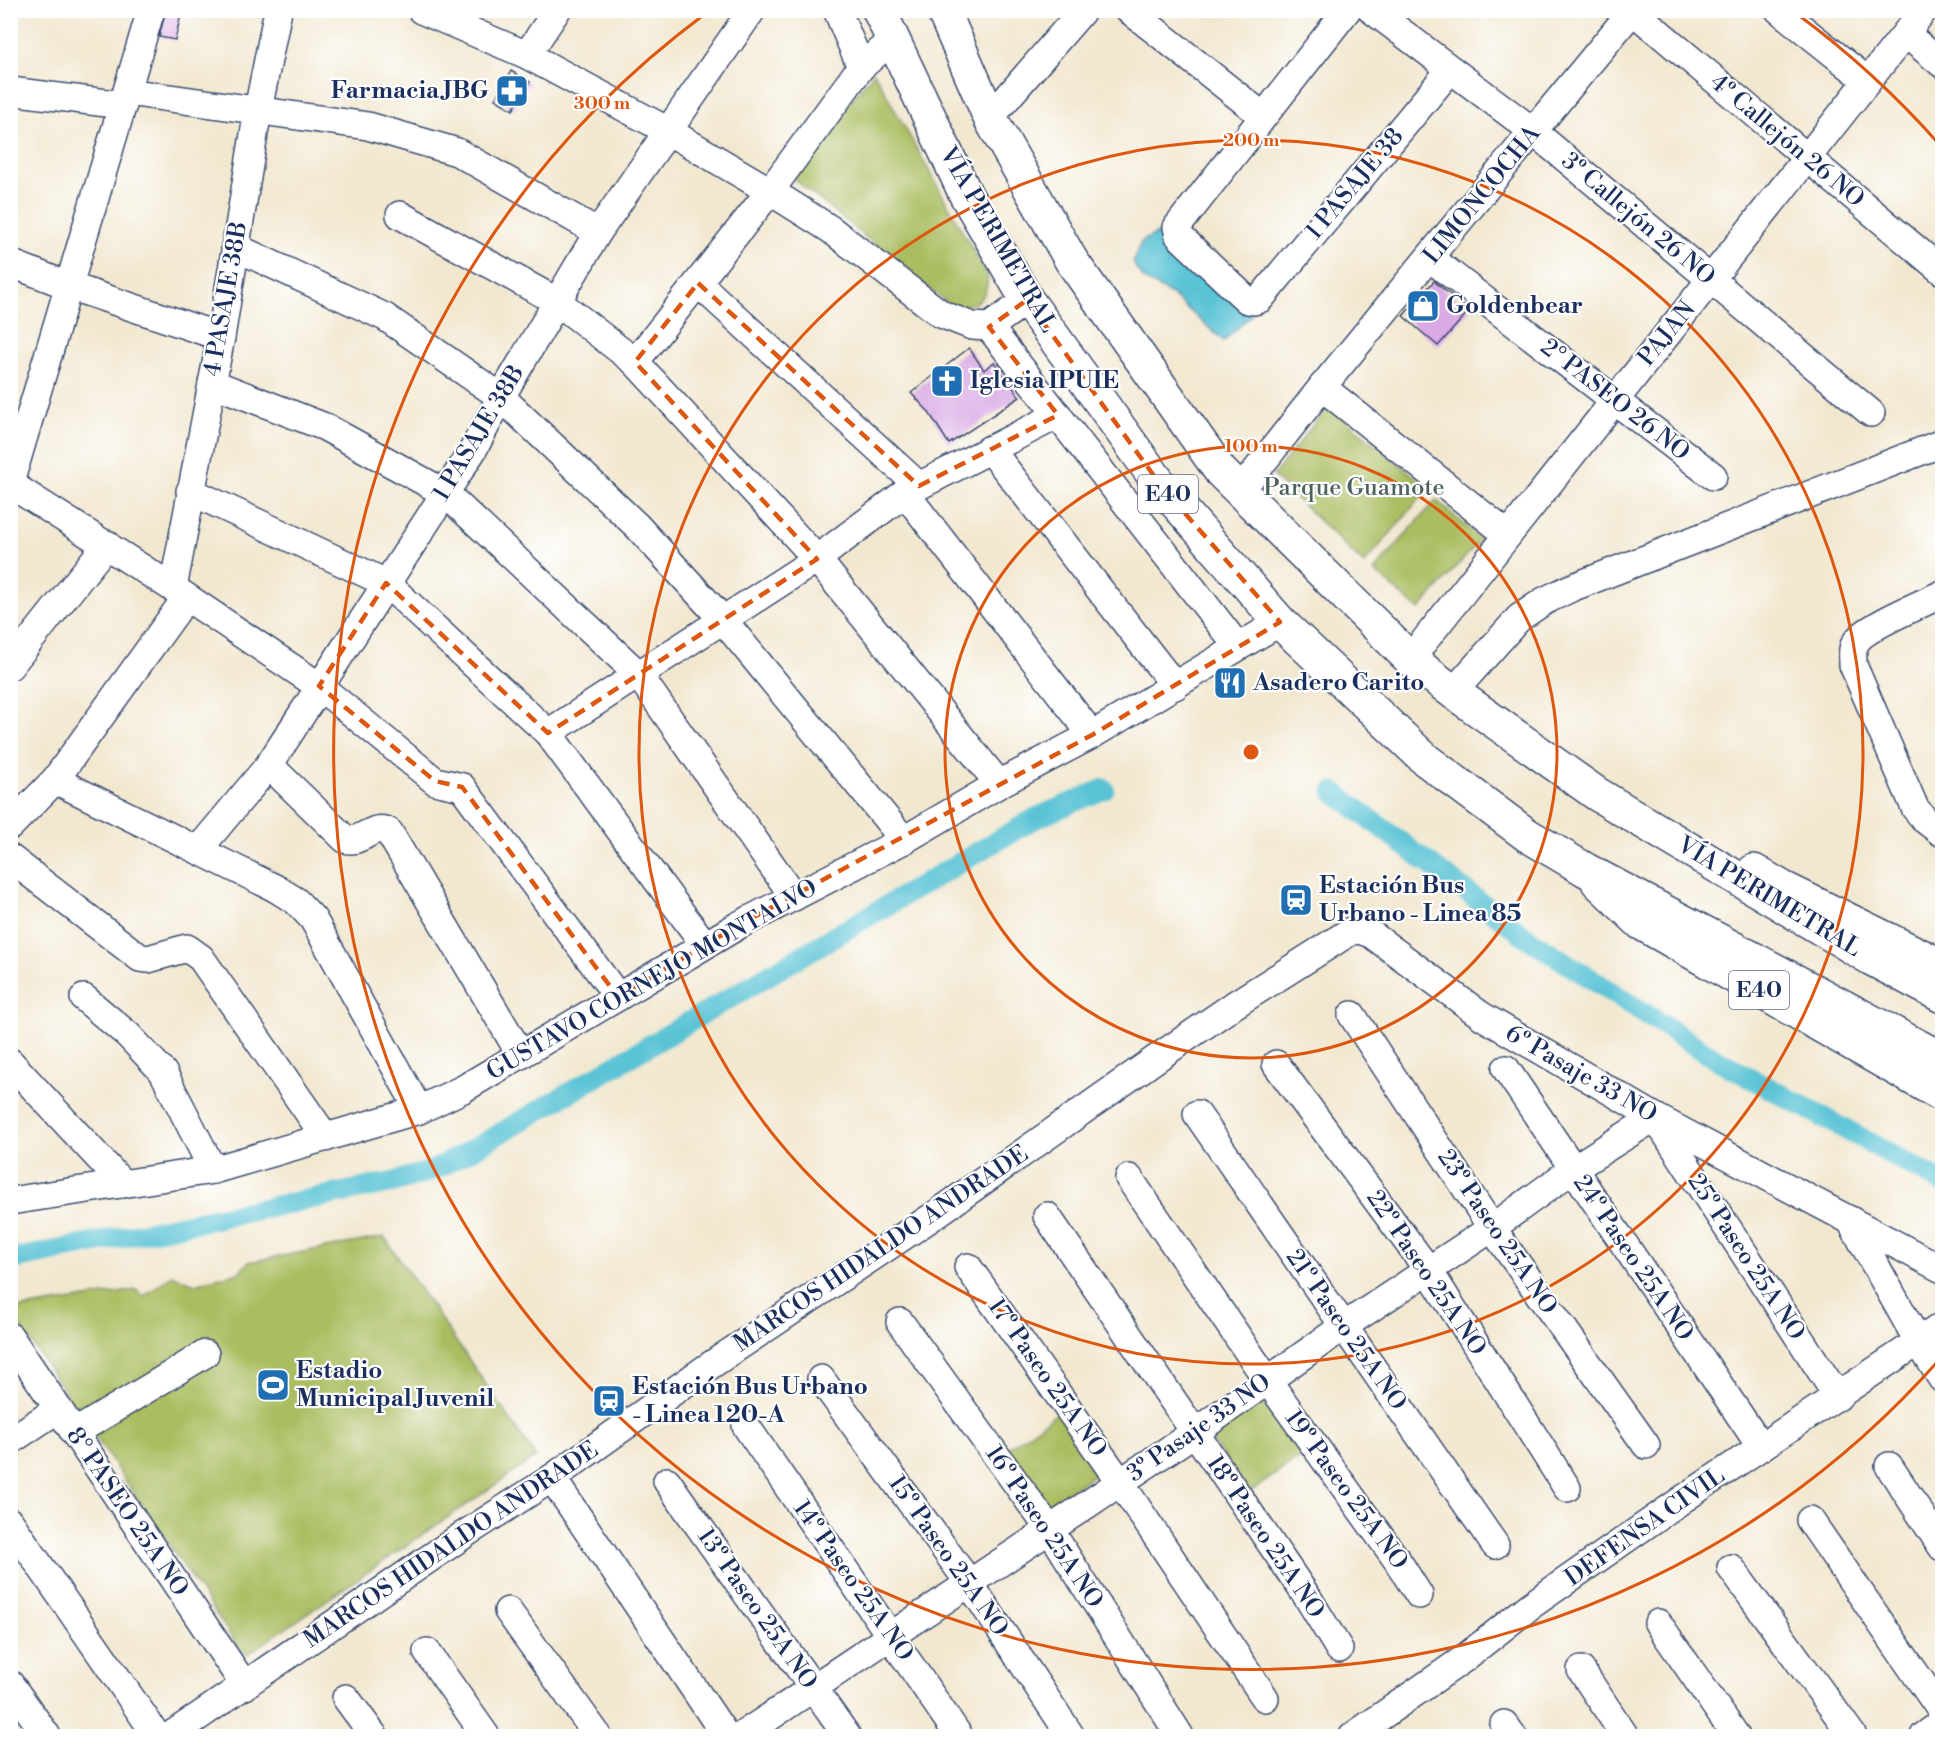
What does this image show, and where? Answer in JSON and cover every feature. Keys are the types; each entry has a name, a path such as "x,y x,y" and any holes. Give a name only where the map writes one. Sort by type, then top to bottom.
{"main road":[{"name":"VÍA PERIMETRAL","path":"879,10 966,195 1027,300 1162,487 1280,622 1426,760 1527,835 1586,870 1942,1059"},
{"name":"VÍA PERIMETRAL","path":"943,10 990,118 1071,260 1221,472 1410,659 1597,794 1872,959 1942,996"},
{"name":"VÍA PERIMETRAL","path":"1597,794 1644,807 1783,888 1942,966"},
{"name":"VÍA PERIMETRAL","path":"1586,870 1641,922 1942,1095"}],"street":[{"path":"151,10 10,483 107,544 319,686 435,781 462,787 618,997"},
{"name":"4 PASAJE 38B","path":"11,825 55,780 180,593 190,491 221,337 258,110 278,10"},
{"path":"420,10 526,55 668,131 830,229 941,314 972,326 989,327 1027,300"},
{"path":"526,55 557,10"},
{"name":"1 PASAJE 38B","path":"198,850 269,765 473,450 501,397 598,232 752,10"},
{"path":"837,10 861,67"},
{"path":"990,118 1083,10"},
{"path":"1129,10 1263,116 1347,10"},
{"name":"3º Callejón 26 NO","path":"1372,10 1534,132 1871,413"},
{"path":"1779,10 1868,81"},
{"name":"LIMONCOCHA","path":"1240,491 1322,387 1633,11"},
{"name":"4º Callejón 26 NO","path":"1633,11 1942,271"},
{"path":"1916,18 1942,64"},
{"name":"PAJAN","path":"1410,659 1808,158 1916,18"},
{"path":"635,362 770,191 861,67 892,40"},
{"name":"1 PASAJE 38","path":"1263,116 1177,227 1179,236 1248,300 1254,301 1260,299 1450,70"},
{"path":"10,91 125,98 258,110 368,126 457,152 598,232"},
{"path":"400,216 558,302 635,362 817,559 999,784"},
{"path":"235,247 385,317 501,397 637,526 723,620 904,840"},
{"name":"2° PASEO 26 NO","path":"1430,258 1713,476"},
{"path":"10,263 69,286 221,337"},
{"path":"698,283 912,490 1092,735"},
{"path":"989,327 1238,647"},
{"path":"212,383 325,427 445,493 638,674 794,897"},
{"path":"1322,387 1508,535"},
{"path":"548,733 817,559 912,490 1058,415"},
{"path":"1454,692 1519,618 1544,601 1571,588 1942,443"},
{"path":"990,449 1175,686"},
{"path":"190,491 386,583 548,733 705,945"},
{"path":"10,666 107,544"},
{"path":"1942,594 1873,628 1857,639 1852,649 1853,664 1915,808 1925,820 1942,833"},
{"name":"GUSTAVO CORNEJO MONTALVO","path":"10,1201 213,1170 419,1110 463,1089 739,925 904,840 999,784 1092,735 1280,622"},
{"path":"269,765 345,839 354,840 377,829 389,832 521,1055"},
{"path":"55,780 296,901 313,919 419,1110"},
{"path":"10,858 140,958 148,959 187,948 195,952 326,1138"},
{"name":"6º Pasaje 33 NO","path":"1234,1005 1351,932 1360,930 1371,934 1482,1016 1654,1117 1942,1269"},
{"path":"84,998 128,1035 163,1072 213,1170"},
{"name":"MARCOS HIDALDO ANDRADE","path":"170,1737 465,1534 552,1478 705,1369 932,1217 1234,1005"},
{"name":"23º Paseo 25A NO","path":"1352,1015 1492,1228 1646,1445"},
{"path":"10,1062 123,1184"},
{"name":"22º Paseo 25A NO","path":"1276,1064 1429,1271 1567,1488"},
{"name":"24º Paseo 25A NO","path":"1506,1070 1761,1447"},
{"name":"21º Paseo 25A NO","path":"1197,1114 1495,1545"},
{"name":"3º Pasaje 33 NO","path":"741,1737 1194,1433 1344,1326 1492,1228 1573,1169 1654,1117"},
{"name":"25º Paseo 25A NO","path":"1654,1117 1838,1397"},
{"name":"19º Paseo 25A NO","path":"1129,1178 1268,1381 1397,1560 1419,1595"},
{"name":"18º Paseo 25A NO","path":"1047,1216 1308,1598 1339,1649"},
{"path":"1850,1220 1942,1379"},
{"name":"17º Paseo 25A NO","path":"969,1267 1120,1482 1266,1698"},
{"name":"16º Paseo 25A NO","path":"900,1322 1050,1530 1180,1737"},
{"name":"DEFENSA CIVIL","path":"1353,1737 1462,1660 1530,1606 1942,1326"},
{"name":"8° PASEO 25A NO","path":"10,1337 245,1686"},
{"path":"74,1433 205,1354"},
{"name":"15º Paseo 25A NO","path":"821,1378 970,1584 1071,1737"},
{"path":"10,1441 58,1409"},
{"name":"14º Paseo 25A NO","path":"746,1426 959,1737"},
{"path":"1889,1466 1942,1547"},
{"path":"552,1478 726,1737"},
{"name":"13º Paseo 25A NO","path":"667,1481 847,1737"},
{"path":"1810,1520 1942,1712"},
{"path":"10,1522 157,1737"},
{"path":"1731,1568 1853,1737"},
{"path":"508,1611 598,1737"},
{"path":"1658,1623 1736,1737"},
{"path":"427,1652 486,1737"},
{"path":"1581,1671 1625,1737"},
{"path":"10,1684 47,1737"},
{"path":"346,1698 374,1737"},
{"path":"1924,1737 1942,1723"}],"highlighted area":[{"path":"698,283 919,486 1058,415 989,327 1027,300 1162,487 1280,622 1092,735 739,925 618,997 462,787 435,781 319,686 386,583 548,733 817,559 635,362"}],"green space":[{"path":"874,72 988,277 985,292 973,304 952,307 790,176"},
{"name":"Parque Guamote","path":"1328,406 1429,488 1364,564 1273,476"},
{"path":"1436,500 1481,539 1419,610 1374,571"},
{"name":"Estadio Municipal Juvenil","path":"384,1237 536,1457 248,1654 242,1652 11,1310 136,1290 144,1296 172,1275 195,1284 239,1272 249,1262"},
{"path":"1266,1387 1310,1450 1249,1493 1204,1430"},
{"path":"1063,1409 1103,1469 1043,1508 1003,1452"}],"water":[{"path":"1160,232 1252,314 1224,341 1172,295 1145,280 1137,270 1133,261 1142,241"}],"building":[{"path":"166,10 182,10 175,40 159,37"},
{"name":"Farmacia JBG","path":"511,71 530,82 513,110 495,99"},
{"path":"1434,281 1469,311 1438,346 1403,316"},
{"path":"969,348 984,370 994,362 1020,397 949,444 928,411 911,393"}],"waterway":[{"path":"10,1260 394,1182 434,1170 1034,819 1104,789"},
{"path":"1334,792 1529,939 1716,1059 1942,1182"}],"place":[{"name":"Farmacia JBG","path":"512,91"},
{"name":"Goldenbear","path":"1423,306"},
{"name":"Iglesia IPUIE","path":"947,381"},
{"name":"Asadero Carito","path":"1230,683"},
{"name":"Estación Bus Urbano - Linea 85","path":"1296,900"},
{"name":"Estadio Municipal Juvenil","path":"273,1385"},
{"name":"Estación Bus Urbano - Linea 120-A","path":"609,1401"}]}
